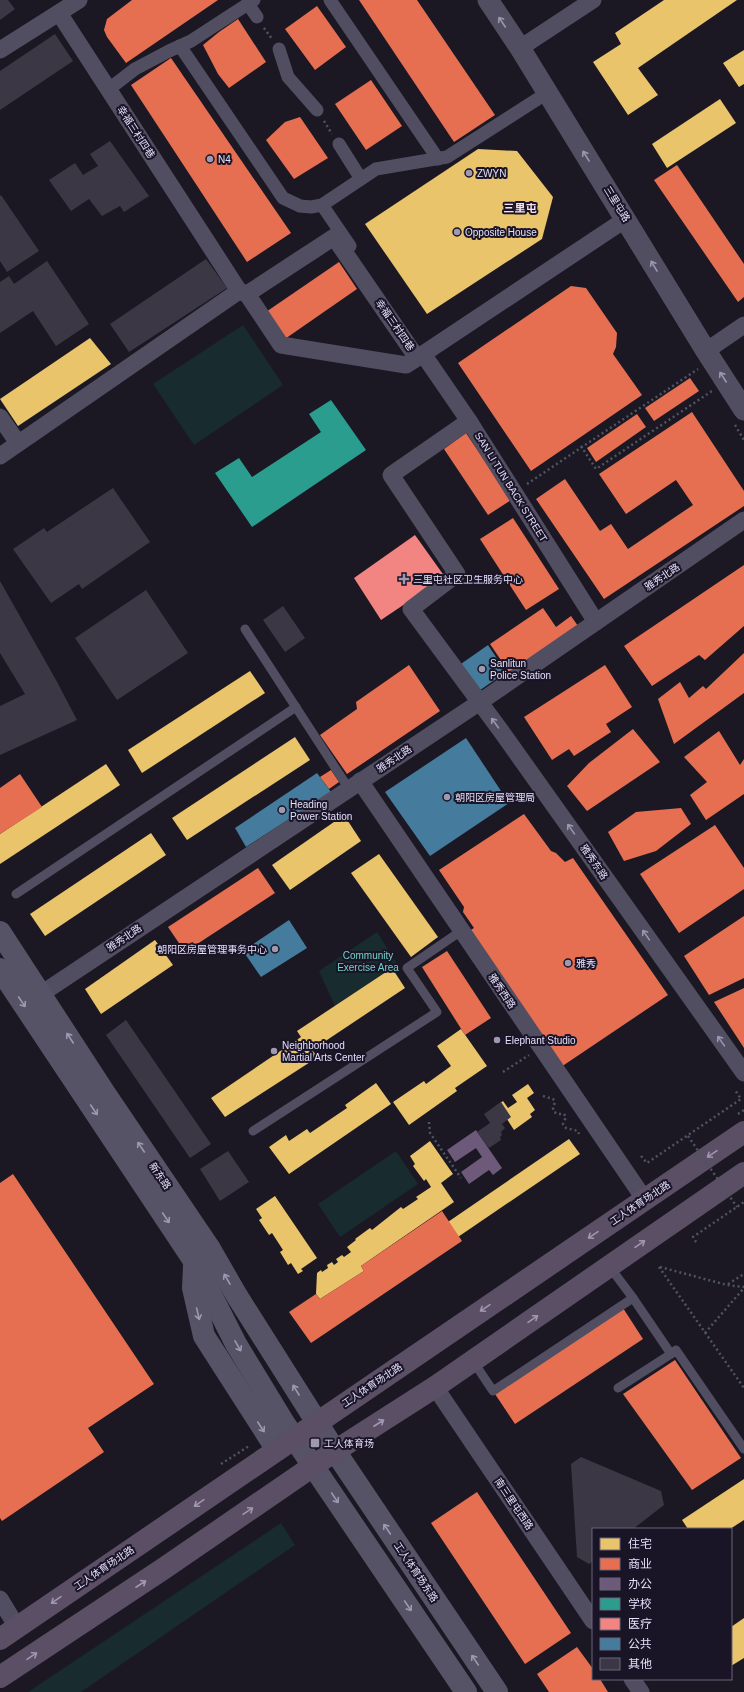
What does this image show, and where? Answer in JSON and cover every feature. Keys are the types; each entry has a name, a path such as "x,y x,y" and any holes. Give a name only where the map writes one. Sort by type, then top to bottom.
{"main road":[{"name":"新东路","path":"0,932 104,1092 210,1249 237,1296 335,1451"},
{"name":"新东路","path":"0,969 194,1261 236,1344 284,1423 314,1466"},
{"name":"工人体育场北路","path":"9,1633 744,1132"},
{"path":"0,1677 170,1564 335,1451 435,1387 744,1173"},
{"path":"194,1261 192,1288 204,1336 277,1450"},
{"name":"工人体育场东路","path":"335,1451 497,1692"},
{"path":"314,1466 466,1692"}],"street":[{"path":"0,50 79,0"},
{"path":"330,0 438,158"},
{"name":"三里屯路","path":"488,0 520,48 626,219 702,360 744,410"},
{"path":"520,48 593,0"},
{"path":"108,89 135,69 191,41 251,2 256,18"},
{"name":"幸福三村四巷","path":"59,13 243,292"},
{"path":"180,46 283,198 300,206 322,205 376,169 447,157 547,93"},
{"path":"279,49 288,77 317,110"},
{"path":"339,144 361,179"},
{"path":"322,205 337,227 420,356 406,365 281,345 243,292 337,227"},
{"name":"幸福三村四巷","path":"0,456 243,292 334,238 420,356 626,219"},
{"path":"702,360 744,325"},
{"name":"SAN LI TUN BACK STREET","path":"420,356 469,421 596,622"},
{"path":"0,417 18,443"},
{"name":"雅秀东路","path":"469,421 391,475 458,574 411,609 480,702 744,1073"},
{"name":"雅秀北路","path":"41,994 480,702 744,520"},
{"name":"雅秀西路","path":"354,785 461,931 645,1200"},
{"name":"南三里屯西路","path":"435,1387 592,1620"},
{"path":"0,1599 9,1633"},
{"path":"633,1680 641,1692"}],"lane":[{"path":"245,629 296,708 354,785"},
{"path":"16,894 296,708"},
{"path":"253,1131 437,1012 407,968 461,931"},
{"path":"609,1266 671,1354"},
{"path":"473,1361 493,1391 633,1298"},
{"path":"618,1388 676,1350 744,1449"}],"path":[{"path":"256,18 279,49"},
{"path":"317,110 339,144"},
{"path":"515,492 702,360"},
{"path":"581,446 596,469 712,391"},
{"path":"503,1072 541,1047"},
{"path":"641,1156 647,1163 741,1099 735,1090"},
{"path":"543,1096 553,1099 555,1102 553,1108 554,1112 564,1114 566,1116 563,1124 566,1128 578,1131 584,1140"},
{"path":"428,1122 430,1133 461,1178"},
{"path":"688,1136 737,1207"},
{"path":"696,1242 693,1236 744,1202"},
{"path":"744,1288 659,1267 744,1388"},
{"path":"727,1285 744,1274"},
{"path":"705,1333 744,1288"}],"green space":[{"path":"243,325 283,385 194,445 153,384"},
{"name":"Community Exercise Area","path":"377,932 397,964 335,1006 319,971"},
{"path":"396,1151 418,1184 340,1237 318,1204"},
{"path":"281,1523 295,1545 81,1692 28,1692"}],"building: 住宅":[{"path":"664,0 737,0 638,68 658,95 628,115 593,62 621,44 615,33"},
{"path":"744,50 744,84 739,87 723,63"},
{"path":"720,99 736,123 667,168 652,144"},
{"name":"Opposite House","path":"478,149 517,151 553,197 542,239 427,314 365,224"},
{"path":"90,338 111,364 18,426 0,399"},
{"path":"250,671 265,693 142,773 128,750"},
{"path":"295,737 310,760 187,840 172,818"},
{"path":"106,764 120,785 0,864 0,834"},
{"path":"344,815 361,841 290,890 272,865"},
{"path":"151,833 166,855 45,936 30,914"},
{"path":"379,854 438,937 411,957 351,873"},
{"path":"155,940 173,965 101,1014 85,989"},
{"path":"392,968 405,988 312,1050 318,1057 225,1117 211,1098 301,1037 297,1031"},
{"path":"461,1029 487,1066 455,1088 457,1091 409,1125 393,1102 424,1081 426,1084 451,1066 437,1046"},
{"path":"376,1083 391,1104 289,1174 269,1147 286,1135 289,1141 307,1129 310,1133 347,1108 345,1105"},
{"path":"528,1084 534,1093 527,1098 535,1110 530,1114 532,1117 514,1130 503,1113 497,1117 492,1109 503,1101 508,1108 517,1102 512,1095"},
{"path":"569,1139 580,1154 455,1239 445,1224"},
{"path":"430,1141 453,1174 441,1183 454,1202 361,1266 364,1271 320,1299 316,1294 317,1273 328,1268 327,1265 332,1262 334,1265 338,1262 336,1259 342,1255 344,1257 351,1252 347,1247 356,1240 355,1239 370,1228 372,1230 401,1207 403,1209 418,1199 416,1197 431,1187 426,1179 424,1181 413,1166 415,1164 410,1156"},
{"path":"275,1196 317,1258 301,1269 303,1271 298,1274 291,1263 288,1265 280,1252 283,1250 272,1233 269,1235 259,1220 262,1218 256,1209"},
{"path":"744,1479 744,1520 732,1528 687,1528 682,1520"},
{"path":"744,1618 744,1658 732,1665 732,1626"}],"building: 商业":[{"path":"132,0 218,0 126,63 107,37 104,30 107,19"},
{"path":"359,0 417,0 495,115 454,142"},
{"path":"317,6 346,47 315,70 285,29"},
{"path":"238,19 266,62 229,88 218,74 203,45"},
{"name":"N4","path":"171,58 291,233 247,262 131,85"},
{"path":"371,80 402,126 366,150 335,104"},
{"path":"300,117 328,158 294,179 266,140 285,122"},
{"path":"677,165 744,264 744,297 738,302 654,180"},
{"path":"339,262 357,289 282,341 263,314"},
{"path":"571,286 586,288 617,333 616,347 613,354 642,395 531,471 458,363"},
{"path":"690,378 699,391 654,421 645,408"},
{"path":"692,412 744,491 744,506 604,599 536,499 565,479 600,531 611,524 628,549 693,505 676,480 626,514 599,474"},
{"path":"637,414 646,427 596,462 587,448"},
{"path":"466,433 511,500 488,515 444,449"},
{"path":"513,518 559,589 526,610 480,539"},
{"path":"744,565 744,626 705,660 699,655 652,686 624,646"},
{"path":"543,608 556,627 571,616 578,626 509,672 490,644"},
{"path":"744,653 744,693 674,744 658,699 680,682 689,698 703,686 706,689"},
{"path":"409,665 440,711 347,774 320,735 357,709 356,702"},
{"path":"605,665 632,707 606,724 611,732 574,756 569,749 552,760 524,717"},
{"path":"633,729 660,762 587,811 567,786 589,763"},
{"path":"719,731 740,765 744,759 744,794 706,820 690,795 707,782 684,757"},
{"path":"331,770 339,782 329,789 320,777"},
{"path":"20,774 42,807 0,834 0,788"},
{"path":"681,808 691,824 656,851 624,861 608,832 636,812"},
{"name":"雅秀","path":"524,814 551,851 556,853 565,862 573,858 668,995 561,1067 469,931 474,928 463,912 464,907 439,870"},
{"path":"715,825 744,868 744,889 679,933 640,874"},
{"path":"258,868 275,893 185,952 168,927"},
{"path":"744,916 744,978 709,995 684,956"},
{"path":"447,951 491,1018 465,1035 422,967"},
{"path":"744,988 744,1048 714,1002"},
{"path":"13,1174 154,1384 88,1428 104,1452 2,1521 0,1518 0,1183"},
{"path":"442,1211 462,1241 311,1343 289,1312 316,1294 320,1299 364,1271 361,1266"},
{"path":"623,1308 643,1339 515,1424 495,1394"},
{"path":"675,1360 741,1458 692,1490 623,1394"},
{"path":"477,1492 571,1633 525,1664 431,1523"},
{"path":"577,1647 592,1668 592,1680 601,1680 608,1692 549,1692 537,1674"}],"building: 办公":[{"path":"476,1130 502,1168 493,1175 489,1170 469,1184 461,1172 482,1157 476,1148 455,1162 447,1150"}],"building: 学校":[{"path":"331,400 366,450 252,527 215,473 239,458 252,477 321,432 309,414"}],"building: 医疗":[{"path":"415,535 445,577 381,620 354,578"}],"building: 公共":[{"name":"Sanlitun Police Station","path":"488,645 506,672 476,693 458,666"},
{"name":"朝阳区房屋管理局","path":"466,738 509,803 430,856 385,792"},
{"name":"Heading Power Station","path":"317,773 331,792 246,847 235,828"},
{"name":"朝阳区房屋管理事务中心","path":"289,920 307,948 261,977 243,951"}],"building: 其他":[{"path":"0,0 8,0 15,9 0,20"},
{"path":"55,34 73,61 0,110 0,71"},
{"path":"110,141 149,196 124,212 120,206 102,216 89,199 71,211 49,180 75,163 83,175 98,166 90,154"},
{"path":"1,195 39,251 7,272 0,261"},
{"path":"206,259 227,288 129,352 110,324"},
{"path":"47,261 89,324 56,346 33,311 0,333 0,282 9,276 14,284"},
{"path":"113,488 150,542 82,589 79,584 51,603 13,549 44,528 47,532"},
{"path":"0,581 77,720 0,755 0,706 25,694 0,653"},
{"path":"146,590 188,653 117,700 75,638"},
{"path":"283,606 305,638 285,652 263,620"},
{"path":"126,1020 211,1144 190,1158 106,1035"},
{"path":"501,1102 511,1117 502,1124 505,1128 501,1132 501,1140 489,1148 477,1132 490,1123 484,1114"},
{"path":"228,1151 249,1182 220,1201 200,1169"},
{"path":"581,1457 661,1491 664,1505 634,1528 592,1528 592,1562 589,1564 577,1557 571,1464"}],"place":[{"name":"N4","path":"210,159"},
{"name":"ZWYN","path":"469,173"},
{"name":"Opposite House","path":"457,232"},
{"name":"三里屯社区卫生服务中心","path":"404,579"},
{"name":"Sanlitun Police Station","path":"482,669"},
{"name":"朝阳区房屋管理局","path":"447,797"},
{"name":"Heading Power Station","path":"282,810"},
{"name":"朝阳区房屋管理事务中心","path":"275,949"},
{"name":"雅秀","path":"568,963"},
{"name":"Elephant Studio","path":"497,1040"},
{"name":"Neighborhood Martial Arts Center","path":"274,1051"},
{"name":"工人体育场","path":"315,1443"}],"district":[{"name":"三里屯","path":"520,208"}]}
